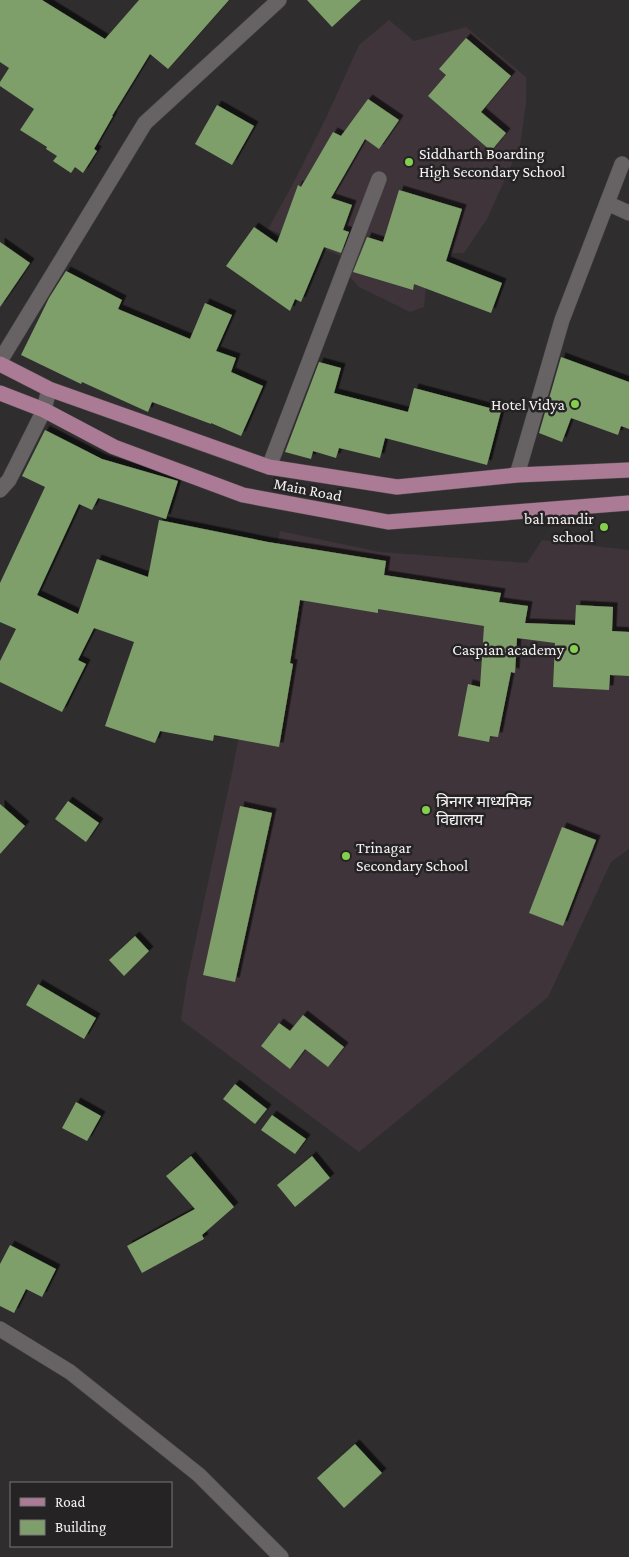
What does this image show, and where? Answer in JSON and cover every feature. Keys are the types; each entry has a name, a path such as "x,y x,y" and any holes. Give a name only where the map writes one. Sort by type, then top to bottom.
{"main road":[{"name":"Main Road","path":"0,362 49,388 268,467 397,488 517,475 629,470"},
{"name":"Main Road","path":"0,393 44,410 114,447 243,495 388,522 629,504"}],"street":[{"path":"0,362 145,123 279,0"},
{"path":"517,475 562,320 622,164"},
{"path":"268,467 379,179"},
{"path":"607,204 629,213"},
{"path":"0,490 9,480 44,410 49,388"},
{"path":"0,1329 70,1372 199,1476 281,1557"}],"shaded area":[{"name":"Siddharth Boarding High Secondary School","path":"389,20 414,41 466,27 526,77 526,103 520,146 487,219 464,253 429,254 424,307 410,312 359,287 346,273 341,256 268,229 326,118 359,45"},
{"name":"त्रिनगर माध्यमिक विद्यालय","path":"280,531 380,552 527,563 542,540 629,550 629,849 611,862 548,997 359,1152 181,1020 187,980 232,772"}],"building":[{"path":"0,0 42,0 105,39 139,0 229,0 168,69 150,54 112,116 94,149 97,151 83,173 75,167 71,173 53,161 57,156 46,149 47,147 20,130 34,109 0,86 0,82 9,68 0,62"},
{"path":"307,0 361,0 332,27"},
{"path":"466,38 511,76 481,112 506,133 491,151 428,96 446,75 439,69"},
{"path":"368,99 399,120 379,149 365,139 331,198 352,205 343,230 349,232 341,253 324,247 301,302 295,299 290,311 226,266 254,227 277,243 298,185 301,187 333,132 341,136"},
{"path":"217,105 254,126 232,165 195,144"},
{"path":"399,190 462,209 446,261 502,283 491,313 414,284 413,290 353,272 367,237 383,242"},
{"path":"0,242 30,263 0,307"},
{"path":"66,271 122,300 118,309 190,339 205,303 232,315 216,351 236,358 231,372 263,386 241,436 152,402 148,412 82,382 81,384 21,355 49,298"},
{"path":"561,357 629,382 629,429 621,426 618,435 571,418 562,442 539,433"},
{"path":"319,362 341,368 334,393 408,412 414,388 501,411 487,465 385,438 380,458 339,448 336,458 313,451 311,459 285,452"},
{"path":"45,430 102,459 178,481 166,519 98,498 92,510 79,504 37,595 78,614 97,559 148,577 159,520 268,542 386,561 384,575 501,593 499,602 528,606 525,623 575,625 576,605 613,607 612,631 629,632 629,676 610,675 609,690 553,687 555,643 517,638 515,673 511,672 498,737 490,736 489,742 458,736 468,684 480,687 484,626 378,609 378,613 300,600 290,663 293,664 279,747 214,735 213,741 160,731 155,743 105,726 134,642 94,628 78,660 86,664 62,712 0,682 0,661 16,629 0,622 0,583 45,487 22,476"},
{"path":"68,801 99,823 86,842 55,819"},
{"path":"0,804 25,826 0,854"},
{"path":"240,806 272,813 235,982 203,975"},
{"path":"562,827 596,840 563,926 529,913"},
{"path":"135,936 149,951 124,976 109,960"},
{"path":"38,984 96,1018 84,1039 26,1005"},
{"path":"303,1015 344,1047 328,1067 305,1049 290,1069 261,1046 279,1023 290,1031"},
{"path":"235,1084 267,1109 255,1124 223,1099"},
{"path":"76,1102 101,1116 87,1141 62,1128"},
{"path":"272,1115 306,1139 295,1154 261,1130"},
{"path":"191,1156 234,1207 202,1235 204,1239 142,1273 127,1246 195,1209 166,1176"},
{"path":"312,1156 330,1178 295,1207 277,1185"},
{"path":"10,1245 56,1269 42,1297 26,1289 14,1313 0,1306 0,1264"},
{"path":"355,1444 382,1473 344,1508 317,1478"}],"place":[{"name":"Siddharth Boarding High Secondary School","path":"409,162"},
{"name":"Hotel Vidya","path":"575,404"},
{"name":"bal mandir school","path":"604,527"},
{"name":"Caspian academy","path":"574,649"},
{"name":"त्रिनगर माध्यमिक विद्यालय","path":"426,810"},
{"name":"Trinagar Secondary School","path":"346,856"}]}
